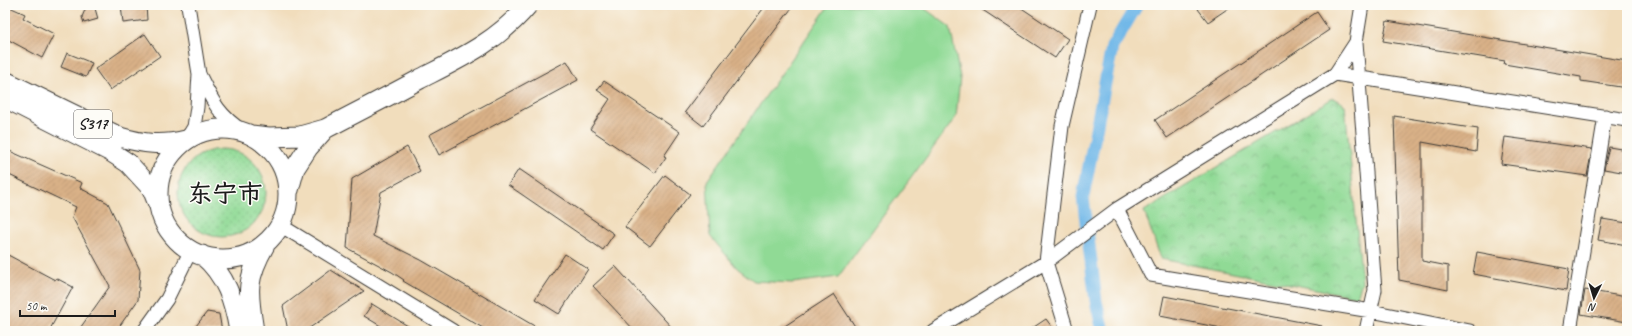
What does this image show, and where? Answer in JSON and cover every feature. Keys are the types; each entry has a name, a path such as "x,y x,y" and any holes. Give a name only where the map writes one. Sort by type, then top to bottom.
{"highway":[{"path":"239,331 235,308 229,291 221,276 211,262 176,239 165,224 159,206 158,187 163,169 172,153 186,140 203,132 223,128 269,137 300,136 325,129 469,54 499,35 519,17 528,5"},
{"name":"S317","path":"5,81 120,137 156,145 186,140"},
{"name":"S317","path":"5,98 111,152 128,163 152,189 159,206"},
{"path":"197,253 209,257 227,259 247,255 264,244 278,230 286,212 289,191 295,168 308,148 325,129"},
{"path":"247,133 261,140 276,154 285,172 289,191"},
{"path":"254,331 249,292 250,276 264,244"}],"street":[{"path":"186,140 194,127 199,74 188,5"},
{"path":"1067,331 1046,262 1062,126 1090,5"},
{"path":"1362,5 1356,42 1375,290 1366,331"},
{"path":"933,331 1046,262 1115,211 1335,74 1356,42"},
{"path":"199,74 215,105 228,122 247,133"},
{"path":"1335,74 1627,120"},
{"path":"1570,331 1605,116"},
{"path":"1115,211 1151,275 1371,311 1470,331"},
{"path":"280,225 453,331"},
{"path":"144,331 197,253"}],"green space":[{"path":"829,5 920,5 950,27 960,77 956,117 838,277 793,283 754,281 737,268 710,236 707,181"},
{"path":"1333,98 1345,105 1362,282 1357,297 1161,259 1144,211"},
{"path":"222,149 239,152 253,162 263,176 266,193 263,210 253,224 239,234 222,237 205,234 191,224 181,210 178,193 181,176 191,162 205,152"}],"building":[{"path":"5,5 25,14 23,18 54,34 42,58 5,38"},
{"path":"87,5 94,5 98,19 84,23 82,17"},
{"path":"121,5 146,5 147,20 123,23"},
{"path":"766,5 794,5 703,126 685,112"},
{"path":"975,5 1017,5 1068,39 1055,58"},
{"path":"1203,5 1233,5 1208,22 1198,9"},
{"path":"1317,12 1329,30 1167,138 1155,120"},
{"path":"1387,21 1627,61 1627,88 1581,81 1581,77 1504,64 1505,61 1383,41"},
{"path":"145,34 160,56 110,90 95,69"},
{"path":"67,53 92,63 86,77 61,67"},
{"path":"567,61 578,80 439,155 429,135"},
{"path":"604,81 680,132 655,173 590,129 610,99 597,90"},
{"path":"1394,116 1478,129 1476,152 1422,142 1422,261 1448,266 1448,290 1399,280"},
{"path":"1505,137 1592,149 1587,176 1501,164"},
{"path":"407,147 420,171 381,192 373,236 421,260 543,331 488,331 403,281 404,280 392,272 347,248 352,179"},
{"path":"1609,147 1627,150 1627,173 1604,169"},
{"path":"5,149 82,183 80,188 108,203 140,270 138,300 116,331 78,331 110,286 72,217 76,207 5,173"},
{"path":"519,169 614,234 603,250 508,185"},
{"path":"665,175 690,194 650,246 625,227"},
{"path":"1602,219 1627,223 1627,245 1598,240"},
{"path":"1477,252 1569,269 1566,291 1473,274"},
{"path":"565,254 588,269 559,314 535,299"},
{"path":"8,255 55,280 56,278 73,287 49,331 5,331 5,260"},
{"path":"615,266 675,331 635,331 593,286"},
{"path":"331,270 364,291 305,331 288,331 283,306"},
{"path":"1585,290 1627,297 1627,322 1581,314"},
{"path":"834,294 858,331 777,331"},
{"path":"1164,296 1322,326 1322,331 1237,331 1160,316"},
{"path":"372,304 416,331 389,331 364,316"},
{"path":"207,312 219,314 222,331 192,331"},
{"path":"1046,319 1055,331 1028,331"}],"waterway":[{"path":"1103,331 1096,301 1083,197 1112,47 1137,5"}],"district":[{"name":"东宁市","path":"225,194"}]}
